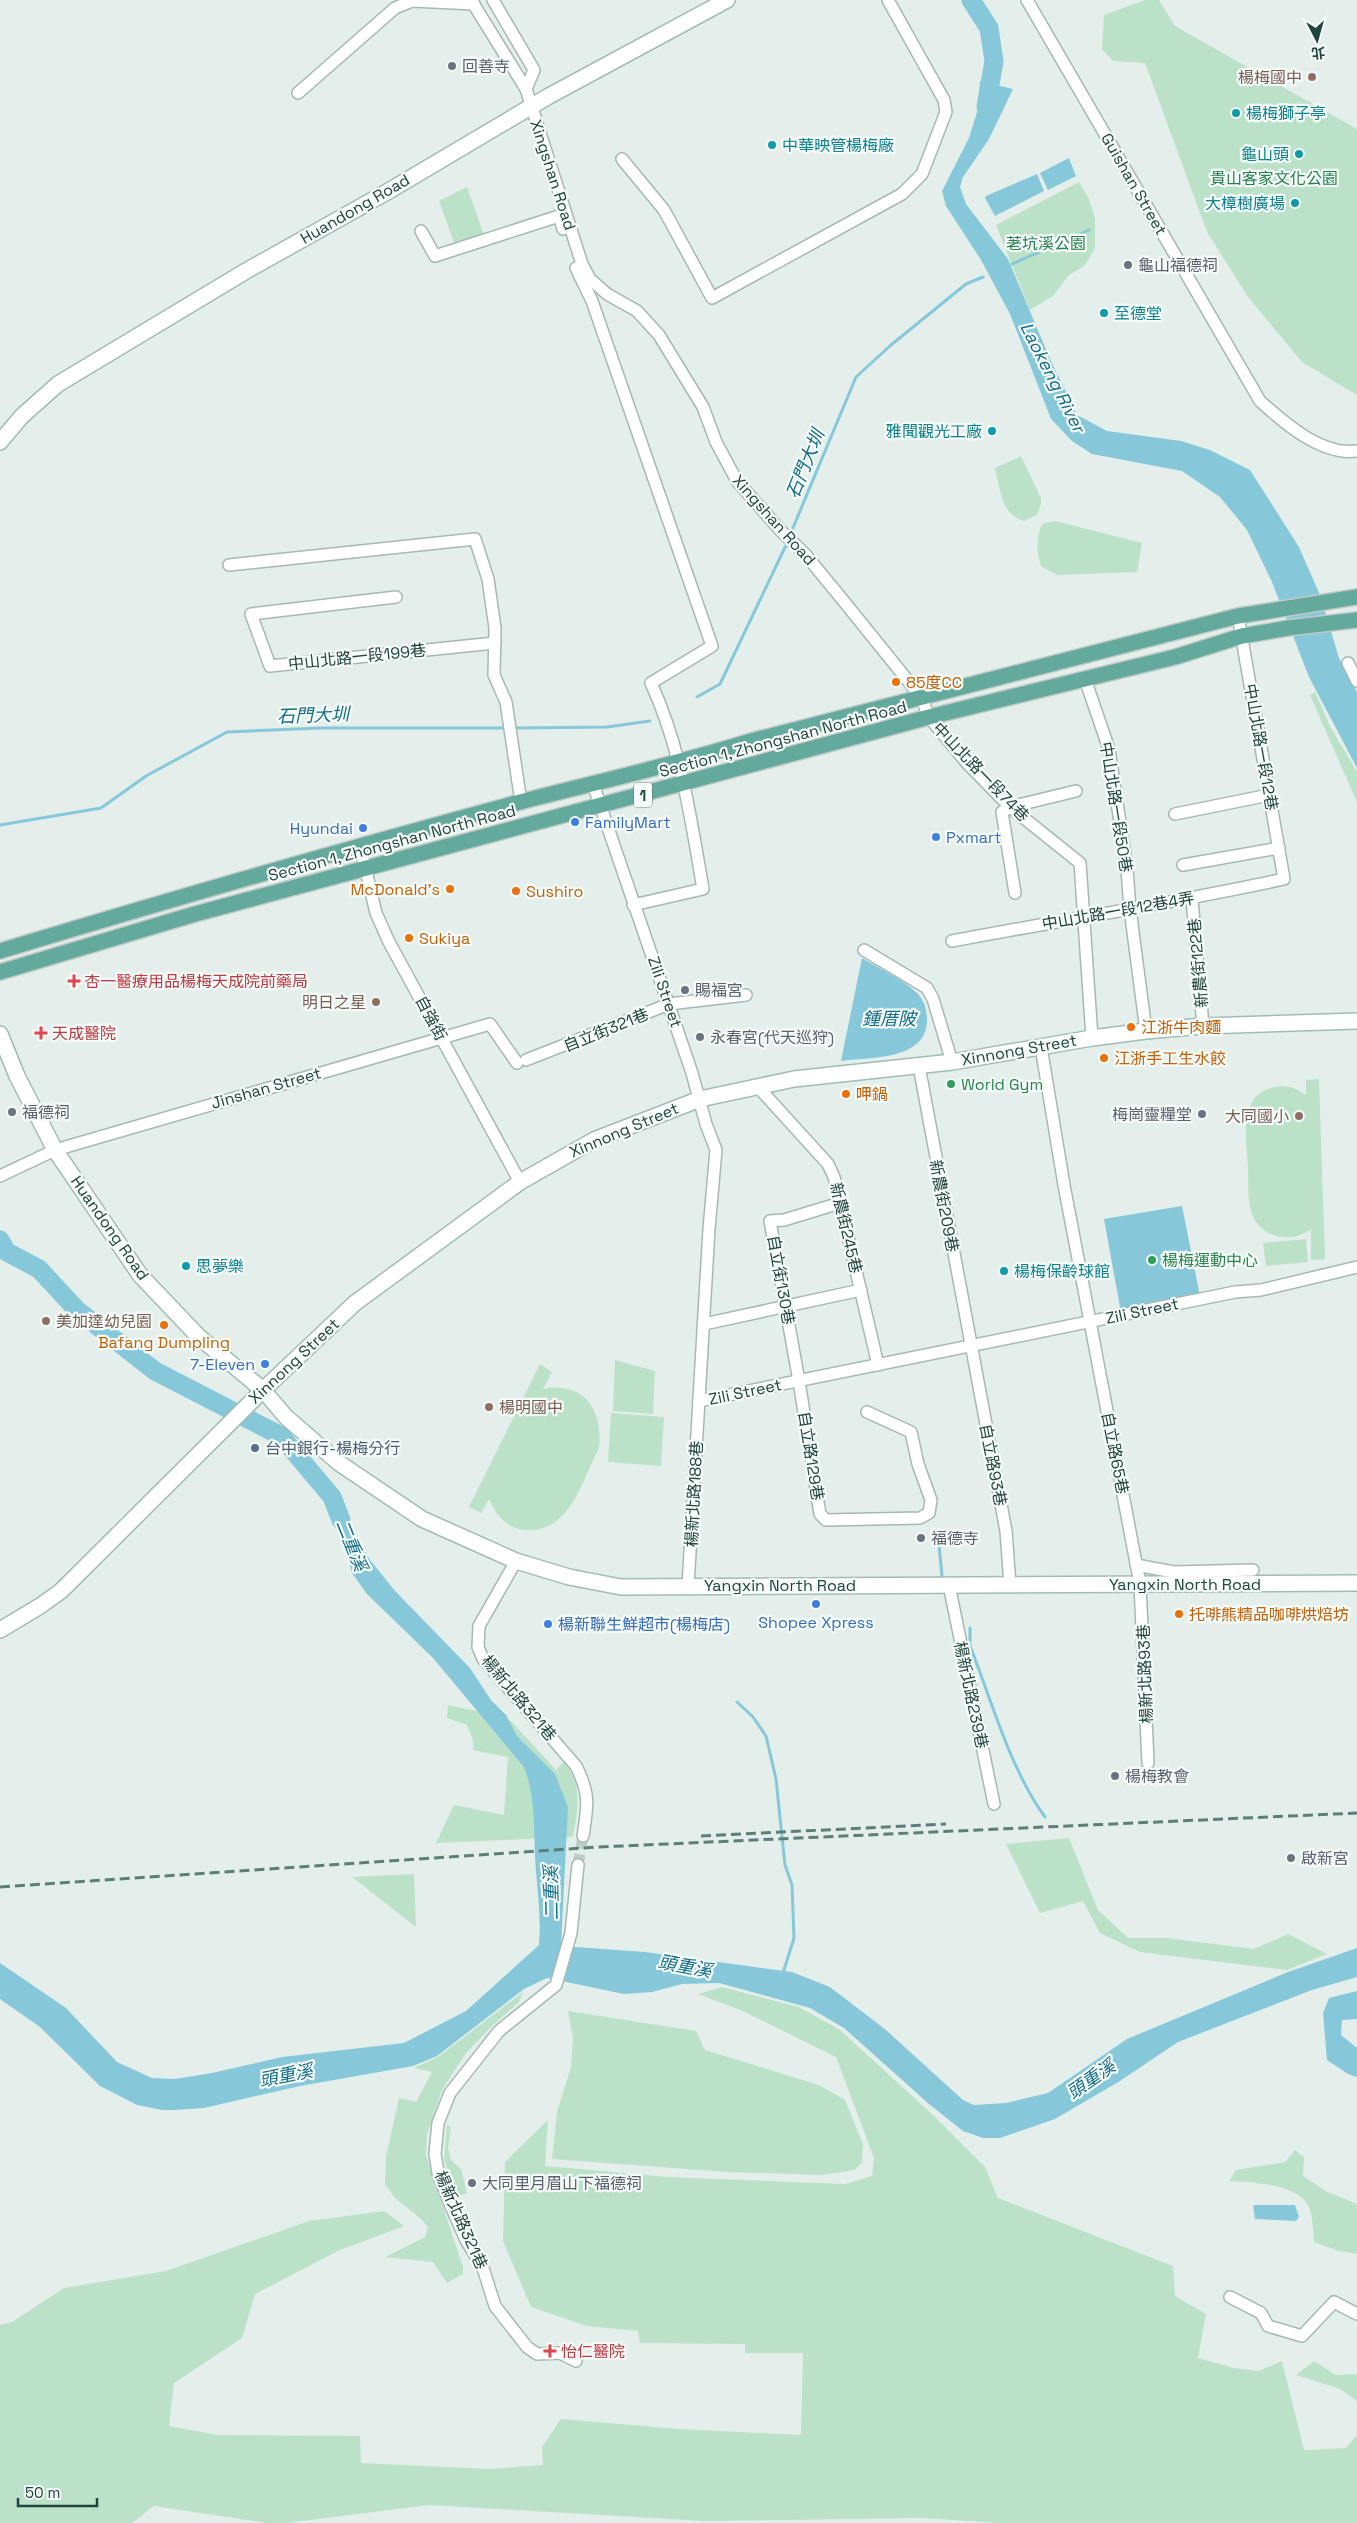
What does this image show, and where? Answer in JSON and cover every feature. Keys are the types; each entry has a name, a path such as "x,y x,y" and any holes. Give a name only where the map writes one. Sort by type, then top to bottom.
{"main road":[{"name":"Section 1, Zhongshan North Road","path":"0,951 179,897 360,846 521,802 678,764 751,741 1238,616 1280,608 1357,598"},
{"name":"Section 1, Zhongshan North Road","path":"0,972 195,914 600,807 929,717 1175,657 1242,636 1288,628 1357,620"}],"street":[{"path":"493,0 534,70 526,89"},
{"name":"Huandong Road","path":"0,442 22,416 58,384 246,271 387,192 531,107 727,0"},
{"path":"622,159 664,210 712,298 902,194 922,174 946,112 944,100 888,0"},
{"name":"Guishan Street","path":"1027,0 1260,401 1278,418 1316,442 1350,452 1357,450"},
{"path":"298,92 394,8 412,1 472,2 526,89"},
{"name":"Xingshan Road","path":"526,89 582,264 590,279 607,294 637,311 659,335 703,407 724,461 737,481 782,532 794,542 921,697 929,717"},
{"path":"421,230 435,256 559,216 574,264 592,301 712,646 651,683 661,705 685,784 703,889 633,905"},
{"path":"230,565 475,539 488,579 495,628 494,675 506,702 521,802"},
{"name":"中山北路一段199巷","path":"396,597 251,614 270,666 494,644"},
{"name":"中山北路一段12巷","path":"1238,616 1284,879"},
{"path":"1348,664 1357,681"},
{"name":"中山北路一段50巷","path":"1085,679 1109,749 1127,869 1130,909 1146,1031"},
{"name":"中山北路一段74巷","path":"929,717 966,762 1010,807 1080,864 1085,916"},
{"name":"Zili Street","path":"593,784 633,905 669,1004 700,1099 706,1124 716,1150 699,1401 1235,1292 1262,1290 1357,1266"},
{"path":"1015,892 1002,812 1010,807 1076,791"},
{"path":"1175,814 1270,795"},
{"name":"自強街","path":"360,846 379,920 520,1182"},
{"path":"1183,865 1278,848"},
{"name":"中山北路一段12巷4弄","path":"952,941 1085,916 1192,899 1284,879"},
{"name":"新農街122巷","path":"1192,899 1203,1026"},
{"path":"1085,916 1092,1038"},
{"path":"864,950 927,988 934,999 952,1062"},
{"name":"自立街321巷","path":"522,1062 669,1004 746,995"},
{"name":"Xinnong Street","path":"0,1630 61,1591 263,1390 355,1303 520,1182 594,1140 700,1099 794,1080 952,1062 1092,1038 1146,1031 1203,1026 1357,1021"},
{"name":"Jinshan Street","path":"2,1175 55,1150 490,1024 522,1062"},
{"name":"Huandong Road","path":"0,1034 17,1076 55,1150 140,1275 199,1337 263,1390"},
{"name":"自立路65巷","path":"1041,1047 1064,1185 1140,1584"},
{"name":"新農街209巷","path":"919,1066 972,1346"},
{"name":"新農街245巷","path":"758,1087 828,1164 834,1177 878,1365"},
{"name":"自立街130巷","path":"799,1381 770,1220 784,1220 840,1202"},
{"path":"704,1324 786,1308 860,1290"},
{"name":"自立路93巷","path":"972,1346 1006,1531 1010,1585"},
{"name":"自立路129巷","path":"799,1381 820,1514 826,1520 906,1520 920,1518 929,1513 931,1500 918,1464 911,1432 867,1412"},
{"name":"Yangxin North Road","path":"263,1390 286,1416 339,1462 422,1519 516,1561 569,1577 621,1588 688,1586 1357,1583"},
{"name":"楊新北路188巷","path":"688,1586 699,1401"},
{"name":"楊新北路321巷","path":"516,1561 479,1626 478,1647 484,1659 576,1766 586,1787 588,1805 583,1836"},
{"path":"1136,1564 1174,1572 1253,1570"},
{"name":"楊新北路93巷","path":"1140,1584 1146,1662 1148,1763"},
{"name":"楊新北路239巷","path":"949,1585 994,1804"},
{"name":"楊新北路321巷","path":"576,2361 560,2353 537,2354 527,2348 495,2306 483,2268 466,2240 447,2196 438,2173 435,2154 438,2123 450,2093 499,2032 556,1984 571,1933 578,1865"},
{"path":"1230,2297 1260,2314 1268,2326 1302,2336 1334,2302 1357,2314"}],"green space":[{"name":"貴山客家文化公園","path":"1145,0 1159,0 1175,26 1357,129 1357,395 1302,362 1248,297 1207,232 1145,63 1113,61 1102,49 1104,15"},
{"name":"荖坑溪公園","path":"1079,182 1089,199 1095,219 1095,248 1085,265 1068,276 1053,296 1030,310 996,225"},
{"path":"467,187 485,238 456,248 439,201"},
{"path":"1021,456 1041,498 1037,515 1024,521 1016,518 1006,507 1000,492 995,468"},
{"path":"1055,521 1142,543 1137,572 1057,575 1041,566 1037,545 1040,530 1042,524"},
{"path":"1315,692 1330,726 1357,772 1357,802 1310,695"},
{"path":"1319,1079 1325,1259 1311,1260 1311,1229 1298,1236 1276,1236 1262,1229 1253,1217 1249,1197 1246,1121 1253,1100 1260,1093 1271,1088 1286,1086 1306,1095 1306,1080"},
{"path":"1306,1239 1308,1262 1266,1266 1263,1243"},
{"path":"615,1360 655,1371 653,1414 613,1411"},
{"path":"540,1364 552,1372 543,1389 570,1389 588,1401 598,1421 599,1448 580,1489 564,1514 553,1523 540,1529 525,1530 512,1527 502,1520 489,1499 481,1513 469,1507"},
{"path":"611,1413 664,1417 661,1466 608,1462"},
{"path":"448,1705 499,1716 511,1721 556,1770 564,1762 577,1788 577,1807 573,1837 436,1843 454,1805 504,1815 508,1757 473,1750 473,1740 467,1725 447,1718"},
{"path":"1069,1838 1098,1910 1128,1938 1167,1938 1254,1949 1288,1934 1327,1954 1287,1970 1140,1952 1100,1933 1083,1901 1040,1913 1006,1844"},
{"path":"414,1874 416,1927 352,1877"},
{"path":"722,1987 799,2007 840,2030 933,2115 985,2167 998,2198 1173,2266 1175,2296 1206,2314 1198,2358 1234,2368 1259,2371 1282,2361 1304,2450 1346,2448 1357,2435 1357,2523 999,2523 922,2518 704,2521 429,2505 287,2523 267,2523 154,2506 132,2523 0,2523 0,2325 12,2322 64,2288 166,2271 309,2221 384,2211 404,2226 338,2251 255,2294 242,2338 174,2383 169,2426 218,2435 360,2436 361,2463 489,2469 543,2465 542,2447 561,2419 679,2429 801,2435 803,2353 745,2353 745,2344 640,2343 638,2331 587,2326 531,2307 503,2241 505,2162 548,2120 545,2166 668,2177 845,2184 872,2176 874,2158 836,2057 743,2011 698,1994"},
{"path":"523,1992 519,2002 466,2053 442,2090 427,2135 426,2155 463,2267 463,2274 447,2283 433,2262 385,2257 425,2237 428,2227 395,2198 385,2184 386,2157 399,2098 416,2102 432,2072 414,2068 438,2057"},
{"path":"568,2011 696,2031 705,2050 819,2085 845,2100 863,2144 862,2162 855,2170 822,2175 727,2172 552,2159 557,2112 571,2067 573,2038"},
{"path":"447,2124 451,2128 448,2147 451,2160 461,2169 467,2193 456,2197 444,2160"},
{"path":"1295,2150 1304,2157 1303,2176 1326,2191 1357,2204 1357,2254 1339,2251 1314,2242 1310,2210 1305,2201 1298,2195 1276,2186 1229,2181 1236,2170 1285,2162"},
{"path":"1314,2361 1336,2375 1357,2374 1357,2401 1340,2389 1296,2375"}],"water":[{"path":"980,81 1013,89 989,139 963,177 960,187 966,204 1008,259 1050,359 1077,415 1107,431 1181,441 1210,450 1250,470 1299,547 1320,595 1339,658 1357,692 1357,768 1309,677 1272,582 1247,530 1220,497 1182,471 1092,454 1072,441 1051,419 1010,314 981,260 946,206 942,191 969,138 978,109"},
{"path":"1069,158 1076,176 1048,190 1040,173"},
{"path":"1037,174 1044,191 995,216 985,198 986,196"},
{"name":"鍾厝陂","path":"862,958 912,988 922,999 927,1014 927,1021 924,1034 917,1044 907,1050 880,1057 841,1061"},
{"name":"楊梅運動中心","path":"1182,1206 1201,1301 1122,1318 1104,1219"},
{"name":"頭重溪","path":"332,1497 370,1560 396,1592 470,1668 491,1700 506,1715 517,1736 555,1774 568,1807 561,1946 645,1952 792,1972 830,1987 886,2030 963,2100 974,2105 1006,2103 1048,2093 1127,2039 1288,1972 1357,1948 1357,1977 1312,1990 1178,2042 1120,2081 1055,2119 1000,2138 983,2138 963,2131 929,2104 844,2028 810,2008 719,1983 682,1984 652,1992 624,1994 547,1978 524,1989 437,2056 413,2066 300,2086 204,2108 162,2110 137,2105 100,2086 40,2027 0,1999 0,1963 66,2008 117,2062 152,2078 175,2079 212,2073 282,2057 404,2043 466,2011 539,1945 533,1805 524,1767 433,1658 367,1594 352,1573"},
{"path":"1357,1991 1357,2019 1342,2020 1341,2035 1357,2048 1357,2077 1348,2074 1327,2060 1323,2013 1329,1998"},
{"path":"1253,2205 1295,2205 1299,2217 1296,2221 1255,2219"}],"waterway":[{"name":"Laokeng River","path":"971,0 989,28 994,61 986,107"},
{"name":"石門大圳","path":"1012,264 1089,230"},
{"name":"石門大圳","path":"790,535 856,377 891,345 966,284 983,277"},
{"name":"石門大圳","path":"697,697 720,684 788,541"},
{"name":"石門大圳","path":"513,728 607,727 650,721"},
{"name":"石門大圳","path":"0,825 101,808 146,776 227,732 321,728 507,728"},
{"name":"二重溪","path":"0,1240 7,1252 39,1269 77,1310 155,1371 281,1436 332,1497 341,1520"},
{"path":"939,1545 942,1576"},
{"path":"970,1628 970,1646 1003,1734 1022,1778 1045,1817"},
{"path":"737,1702 753,1717 766,1736 776,1779 785,1865 792,1885 794,1938 783,1973"}],"tunnel":[{"path":"578,1865 583,1836"}],"railway":[{"path":"0,1887 599,1847 1357,1813"},
{"path":"701,1836 946,1824"}],"place":[{"name":"回善寺","path":"452,66"},
{"name":"楊梅國中","path":"1312,77"},
{"name":"楊梅獅子亭","path":"1236,113"},
{"name":"中華映管楊梅廠","path":"772,145"},
{"name":"龜山頭","path":"1299,154"},
{"name":"大樟樹廣場","path":"1295,203"},
{"name":"龜山福德祠","path":"1128,265"},
{"name":"至德堂","path":"1104,313"},
{"name":"雅聞觀光工廠","path":"992,431"},
{"name":"85度CC","path":"896,682"},
{"name":"FamilyMart","path":"575,822"},
{"name":"Hyundai","path":"363,828"},
{"name":"Pxmart","path":"936,837"},
{"name":"McDonald's","path":"450,889"},
{"name":"Sushiro","path":"516,891"},
{"name":"Sukiya","path":"409,938"},
{"name":"杏一醫療用品楊梅天成院前藥局","path":"74,981"},
{"name":"賜福宮","path":"685,990"},
{"name":"明日之星","path":"376,1002"},
{"name":"江浙牛肉麵","path":"1131,1027"},
{"name":"天成醫院","path":"41,1033"},
{"name":"永春宮(代天巡狩)","path":"700,1037"},
{"name":"江浙手工生水餃","path":"1104,1058"},
{"name":"World Gym","path":"951,1084"},
{"name":"呷鍋","path":"846,1094"},
{"name":"福德祠","path":"12,1112"},
{"name":"梅崗靈糧堂","path":"1202,1114"},
{"name":"大同國小","path":"1299,1116"},
{"name":"楊梅運動中心","path":"1152,1260"},
{"name":"思夢樂","path":"186,1266"},
{"name":"楊梅保齡球館","path":"1004,1271"},
{"name":"美加達幼兒園","path":"46,1321"},
{"name":"Bafang Dumpling","path":"164,1325"},
{"name":"7-Eleven","path":"265,1364"},
{"name":"楊明國中","path":"489,1407"},
{"name":"台中銀行-楊梅分行","path":"255,1448"},
{"name":"福德寺","path":"921,1538"},
{"name":"Shopee Xpress","path":"816,1604"},
{"name":"托啡熊精品咖啡烘焙坊","path":"1179,1614"},
{"name":"楊新聯生鮮超市(楊梅店)","path":"548,1624"},
{"name":"楊梅教會","path":"1115,1776"},
{"name":"啟新宮","path":"1291,1858"},
{"name":"大同里月眉山下福德祠","path":"472,2183"},
{"name":"怡仁醫院","path":"550,2351"}]}
